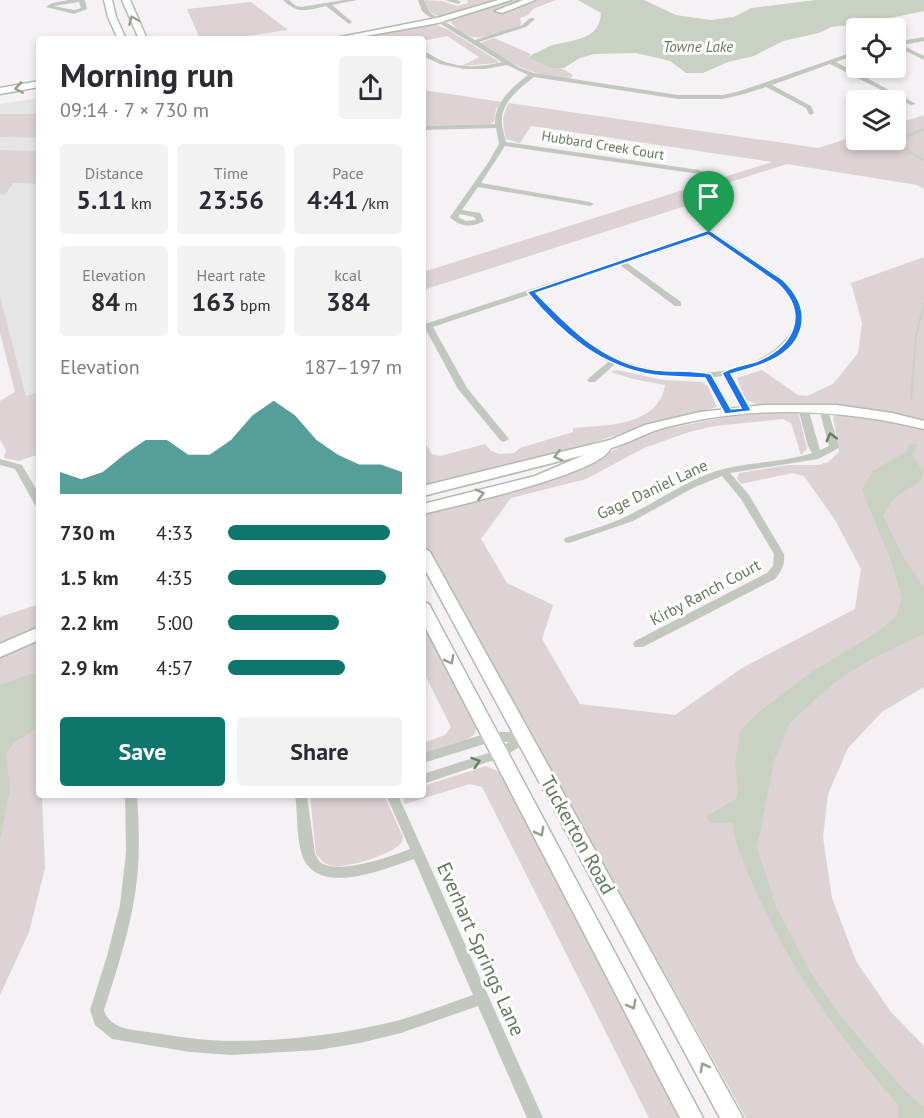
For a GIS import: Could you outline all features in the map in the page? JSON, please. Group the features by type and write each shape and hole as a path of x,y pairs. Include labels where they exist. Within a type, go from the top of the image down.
{"main road":[{"path":"108,0 112,17 121,36"},
{"path":"126,0 142,36"},
{"path":"351,36 438,20 507,0"},
{"path":"402,36 448,26 531,0"},
{"path":"0,91 36,85"},
{"path":"0,100 36,94"},
{"path":"426,490 615,443 651,428 728,412 824,409 892,417 924,425"},
{"path":"426,507 554,473 592,458 615,443"},
{"name":"Tuckerton Road","path":"426,557 732,1118"},
{"name":"Tuckerton Road","path":"426,614 692,1118"},
{"path":"0,651 36,634"}],"street":[{"path":"81,0 84,9 77,12 49,7 54,4 81,0"},
{"path":"286,0 294,7 310,9 354,0"},
{"path":"421,0 425,11 438,20 507,63 533,75 617,88 700,98 742,93 846,56"},
{"path":"448,0 458,2"},
{"path":"328,5 349,22"},
{"path":"474,42 524,26 532,19"},
{"path":"906,42 924,39"},
{"path":"906,49 924,58"},
{"path":"426,55 436,62 462,67 493,67 507,63"},
{"path":"830,62 913,104"},
{"path":"458,211 503,144 498,116 502,107 520,84 533,75"},
{"path":"617,88 626,77"},
{"path":"768,85 808,107 812,113"},
{"path":"426,128 499,126"},
{"name":"Hubbard Creek Court","path":"503,144 699,172"},
{"path":"477,185 590,204"},
{"path":"504,439 463,389 428,326 709,233 780,281 790,291 797,304 800,317 797,330 790,342 778,353 762,362 726,373 708,375 654,372 614,361 582,344 531,292"},
{"path":"621,262 678,304"},
{"path":"592,380 614,361"},
{"path":"726,373 747,410"},
{"path":"708,375 728,412"},
{"path":"803,408 818,456 834,447 824,409"},
{"name":"Gage Daniel Lane","path":"569,540 613,526 680,489 724,472 748,466 818,456"},
{"path":"0,462 19,467 36,492"},
{"name":"Kirby Ranch Court","path":"639,644 771,576 777,570 780,562 779,554 745,497 724,472"},
{"path":"426,757 491,737 525,738"},
{"path":"426,778 499,754 525,738"},
{"path":"130,798 134,843 125,921 97,1010 100,1020 117,1034 190,1045 232,1048 318,1043 401,1026 482,998"},
{"path":"301,798 309,857 319,869 341,873 417,852"},
{"name":"Everhart Springs Lane","path":"393,798 535,1118"}],"shaded area":[{"path":"425,0 442,1 457,6 468,3 467,0 502,0 442,17 429,11"},
{"path":"512,0 556,0 533,9 528,15 520,18 519,26 490,36 466,35 450,21"},
{"path":"251,2 288,30 247,36 199,36 187,9"},
{"path":"434,24 449,30 498,63 462,66 479,57 447,36 426,40 426,36 366,36"},
{"path":"494,38 531,54 529,58 558,67 573,75 569,80 522,68 480,43"},
{"path":"426,90 502,102 496,109 494,122 426,126"},
{"path":"36,98 36,393 26,396 0,296 0,104"},
{"path":"509,103 818,148 846,139 846,150 906,150 906,121 924,115 924,189 917,185 787,164 687,196 695,203 426,289 426,271 772,162 531,126 520,143 506,139 503,121"},
{"path":"0,114 36,114 36,138 0,137"},
{"path":"0,150 36,151 36,184 13,183 5,195 0,194"},
{"path":"924,257 924,420 846,407 759,405 746,400 737,378 762,370 798,395 807,396 833,384 858,353 862,323 851,283"},
{"path":"0,296 26,396 36,393 36,455 19,461 4,458 6,450 0,440 0,401 15,392 0,333"},
{"path":"617,370 663,380 702,382 708,386 717,407 649,424 580,447 426,485 426,445 432,454 440,456 485,444 491,451 499,454 514,453 520,448 573,432 573,428 629,421 652,409 660,399 665,385 611,372"},
{"path":"792,411 799,415 807,449 801,455 791,423 783,419 715,426 689,432 644,448 586,479 511,498 481,539 507,583 553,605 542,639 580,704 675,715 742,668 855,609 861,569 835,520 804,476 792,473 741,484 737,479 739,473 788,465 818,465 828,462 839,452 833,417 840,414 924,428 924,687 882,712 848,748 828,794 823,837 832,898 856,961 891,1012 924,1046 924,1118 746,1118 426,547 426,512 584,466 633,440 666,429 741,414"},
{"path":"36,605 36,628 0,646 0,617"},
{"path":"426,627 477,724 475,734 468,739 426,752 426,742 445,735 451,727 426,677"},
{"path":"36,641 36,798 42,798 45,868 29,932 0,995 0,658"},
{"path":"486,766 502,773 683,1118 649,1118 482,787 470,784 426,798 426,785"},
{"path":"310,798 385,798 403,837 397,847 369,860 338,866 329,865 316,854"},
{"path":"404,798 424,798 405,804"}],"water":[{"name":"Towne Lake","path":"578,0 644,0 676,15 710,20 734,17 751,8 815,0 924,0 924,11 891,18 846,18 846,26 831,27 819,33 783,41 754,56 728,62 703,73 686,73 670,61 636,53 594,54 580,58 564,68 552,68 529,58 532,54 550,46 577,40 591,34 596,29 601,13"},
{"path":"910,444 918,445 912,454 923,472 920,481 893,499 883,515 903,557 924,588 924,634 877,656 842,677 789,724 774,761 757,848 775,904 809,970 842,1018 902,1088 924,1108 924,1118 898,1118 898,1105 839,1032 789,957 747,872 732,823 710,823 707,816 736,799 738,788 735,764 740,731 759,712 810,673 879,631 896,617 902,598 891,561 862,490 873,471 906,452"},
{"path":"30,674 36,675 36,729 13,743 6,755 10,789 0,839 0,685"}],"waterway":[{"path":"924,129 903,138 900,142 903,147 924,161"},
{"path":"911,399 916,336 924,304"}],"route":[{"path":"709,233 780,281 790,291 797,304 800,317 797,330 790,342 778,353 762,362 726,373 747,410 728,412 708,375 675,375 633,368 598,354 582,344 531,292 621,262 709,233"}]}
